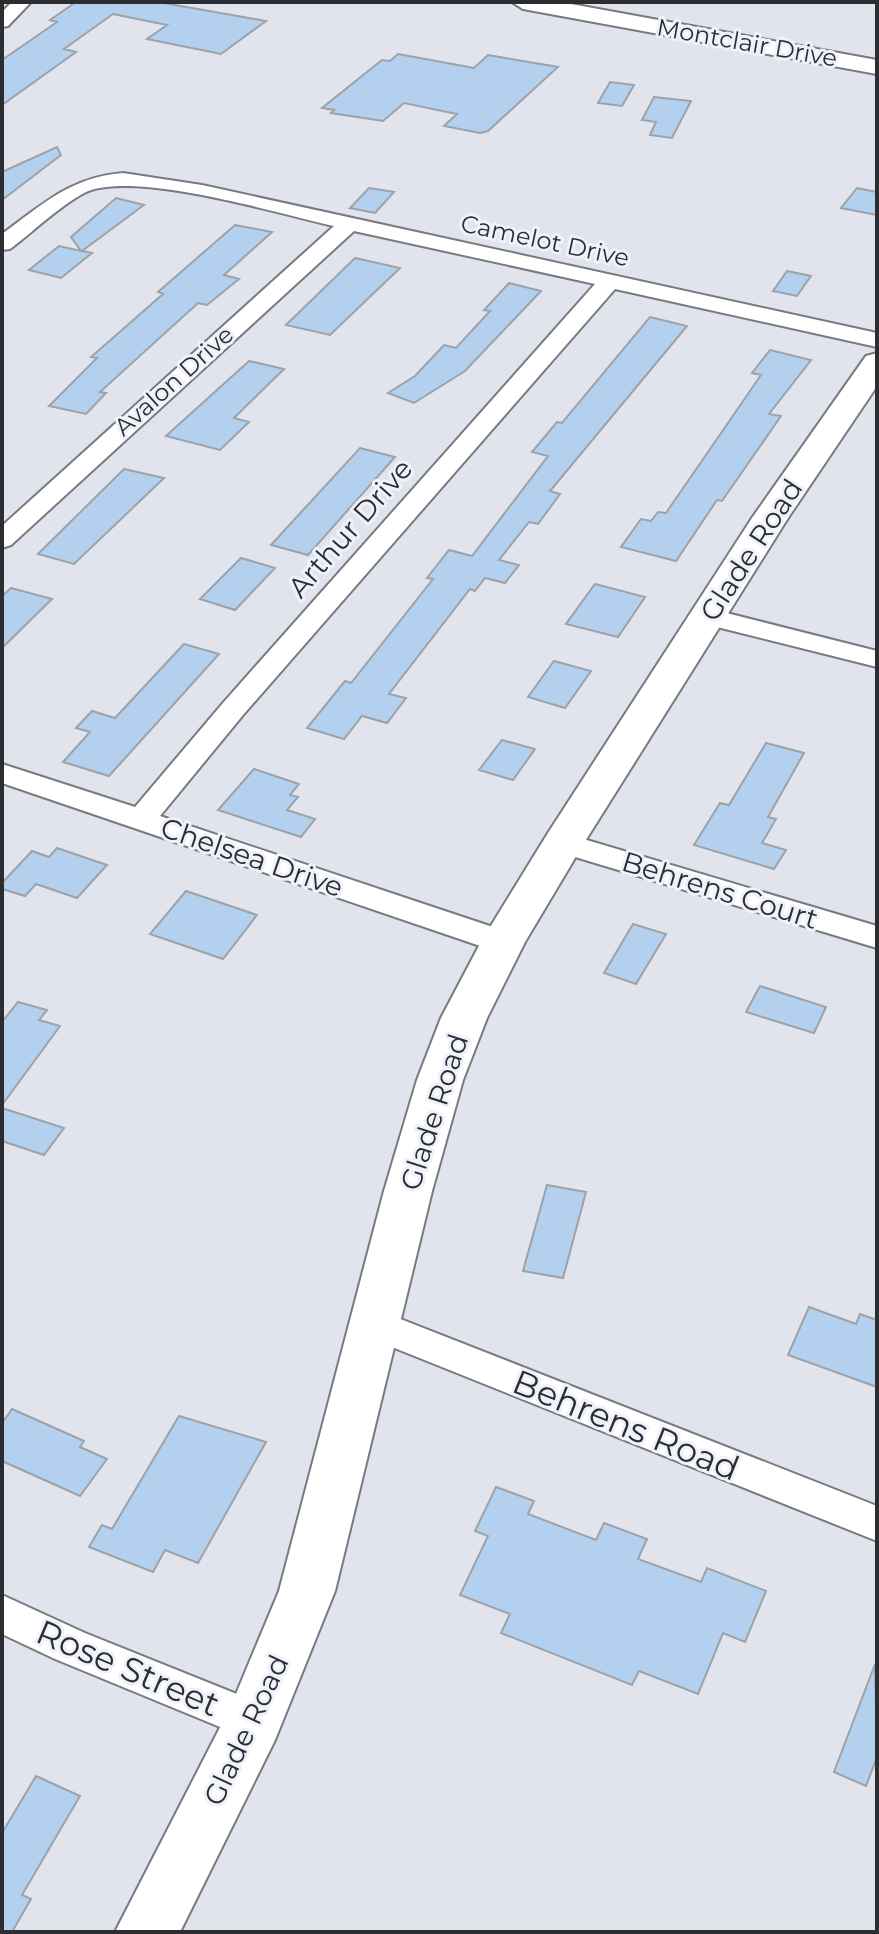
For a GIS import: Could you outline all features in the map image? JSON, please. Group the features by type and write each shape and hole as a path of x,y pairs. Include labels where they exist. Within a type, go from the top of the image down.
{"main road":[{"name":"Glade Road","path":"147,1932 254,1721 307,1591 440,1080 464,1018 503,942 563,843 707,616 877,363"}],"street":[{"path":"2,22 22,2"},
{"name":"Montclair Drive","path":"523,2 877,67"},
{"name":"Camelot Drive","path":"2,244 89,184 128,179 202,191 877,340"},
{"name":"Avalon Drive","path":"2,540 349,224"},
{"name":"Arthur Drive","path":"141,819 233,709 609,282"},
{"path":"707,616 877,659"},
{"name":"Chelsea Drive","path":"2,773 503,942"},
{"name":"Behrens Court","path":"563,843 877,937"},
{"name":"Behrens Road","path":"375,1324 877,1524"},
{"name":"Rose Street","path":"2,1614 70,1646 254,1721"}],"building":[{"path":"76,2 158,2 266,21 221,54 147,39 167,25 113,14 64,49 76,52 2,105 2,60 57,22 50,20"},
{"path":"398,54 474,68 488,55 558,67 488,131 480,133 444,126 457,114 404,103 383,121 331,113 334,110 322,108 382,60 390,61"},
{"path":"610,82 634,85 622,106 598,103"},
{"path":"654,97 691,101 672,138 650,135 656,122 642,120"},
{"path":"57,147 61,155 2,200 2,172"},
{"path":"369,188 394,192 375,213 350,208"},
{"path":"857,188 877,192 877,215 841,208"},
{"path":"116,198 144,205 82,251 92,253 61,278 29,270 59,246 81,251 71,237"},
{"path":"235,225 272,232 224,275 239,279 207,305 198,303 100,392 106,393 86,414 49,406 97,358 91,357 163,294 158,292"},
{"path":"355,258 400,268 330,335 286,325"},
{"path":"787,271 811,276 797,296 773,291"},
{"path":"509,283 541,291 465,371 414,403 388,393 415,376 444,345 456,348 490,311 484,310"},
{"path":"650,317 687,326 550,491 560,494 538,524 529,522 499,560 519,565 505,583 485,578 475,591 470,589 389,694 406,698 387,723 362,716 344,739 307,728 345,681 351,683 433,579 427,578 449,550 472,556 548,456 532,452 557,422 562,423"},
{"path":"770,350 811,360 769,414 781,416 722,501 717,500 676,561 621,547 641,519 651,521 658,512 666,513 761,375 752,373"},
{"path":"249,361 284,369 234,418 249,422 220,450 166,436"},
{"path":"360,448 395,457 308,555 271,545"},
{"path":"124,469 164,478 74,564 38,554"},
{"path":"241,558 275,568 235,610 200,599"},
{"path":"595,584 645,597 618,637 566,624"},
{"path":"11,588 52,599 2,648 2,596"},
{"path":"184,644 219,654 109,776 63,762 90,732 76,728 92,711 115,718"},
{"path":"554,661 591,671 565,708 528,697"},
{"path":"502,740 535,749 513,780 479,770"},
{"path":"766,743 804,753 768,817 776,819 762,843 786,850 774,869 694,845 720,803 729,805"},
{"path":"254,769 299,784 290,795 298,797 287,810 315,819 301,837 218,810"},
{"path":"57,848 107,865 77,898 36,884 25,896 2,889 2,883 32,851 49,857"},
{"path":"186,891 257,915 223,959 150,934"},
{"path":"633,924 666,934 636,984 604,973"},
{"path":"760,986 826,1007 814,1033 746,1012"},
{"path":"18,1002 47,1010 39,1020 60,1026 2,1105 2,1022"},
{"path":"2,1108 64,1128 44,1155 2,1141"},
{"path":"547,1185 586,1192 563,1278 523,1271"},
{"path":"809,1307 856,1324 860,1314 877,1320 877,1387 788,1355"},
{"path":"12,1409 84,1441 80,1447 107,1459 80,1496 2,1461 2,1423"},
{"path":"179,1416 266,1442 198,1563 165,1550 153,1572 89,1547 102,1525 112,1529"},
{"path":"496,1487 534,1501 528,1514 596,1540 604,1523 647,1539 638,1559 701,1582 707,1568 766,1591 745,1642 723,1633 698,1694 639,1671 632,1685 501,1633 510,1614 460,1595 488,1536 475,1531"},
{"path":"875,1664 877,1757 866,1786 834,1772"},
{"path":"36,1776 80,1796 22,1895 31,1899 12,1932 2,1932 2,1833"}]}
